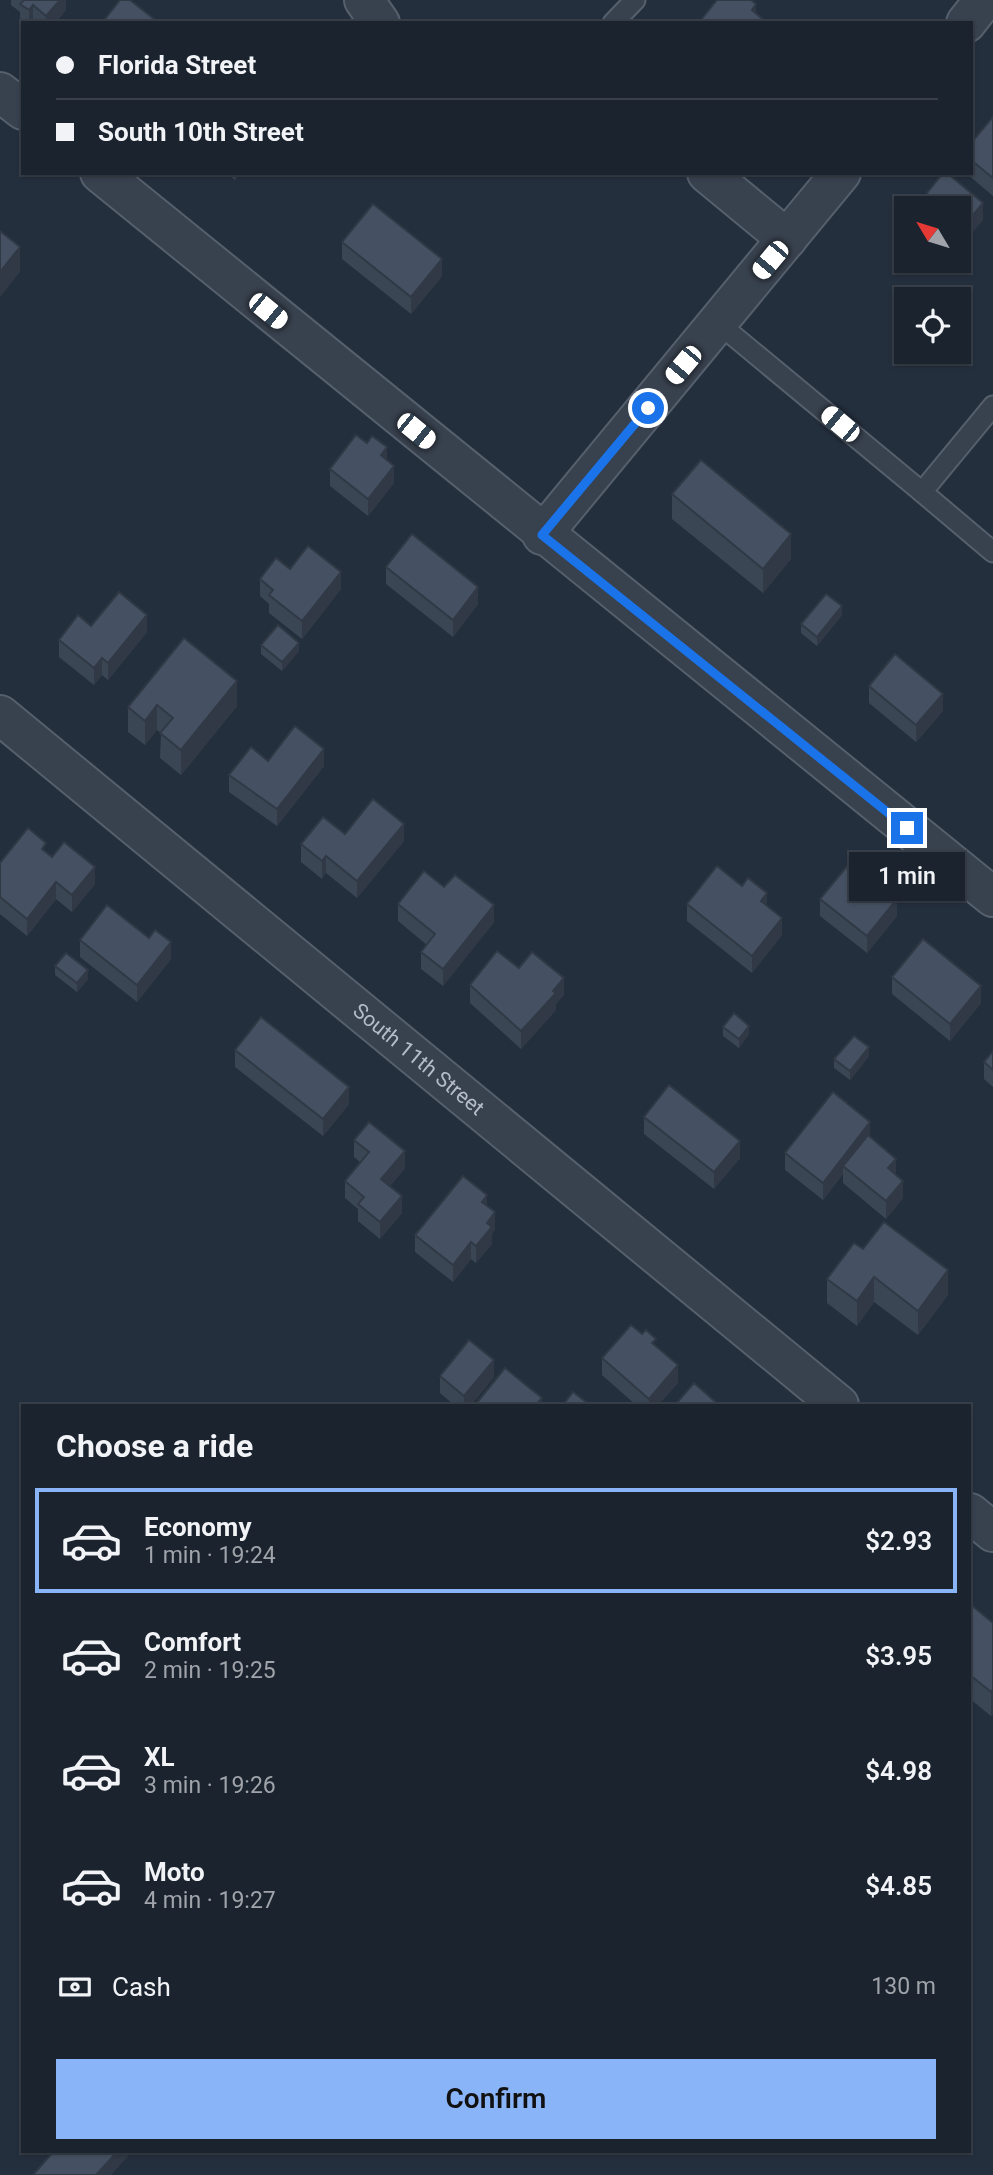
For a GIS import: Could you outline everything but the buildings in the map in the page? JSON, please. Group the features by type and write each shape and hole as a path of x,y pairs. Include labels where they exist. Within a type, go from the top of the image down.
{"street":[{"path":"364,0 379,21"},
{"path":"967,21 984,0"},
{"path":"0,92 21,108"},
{"path":"102,175 542,535 993,897"},
{"path":"709,175 787,239"},
{"path":"542,535 839,175"},
{"name":"South 11th Street","path":"0,715 838,1404"},
{"path":"971,1514 993,1532"}],"lane":[{"path":"615,21 635,0"},
{"path":"718,323 993,552"},
{"path":"922,492 993,406"}],"route":[{"path":"648,408 542,535 907,828"}]}
